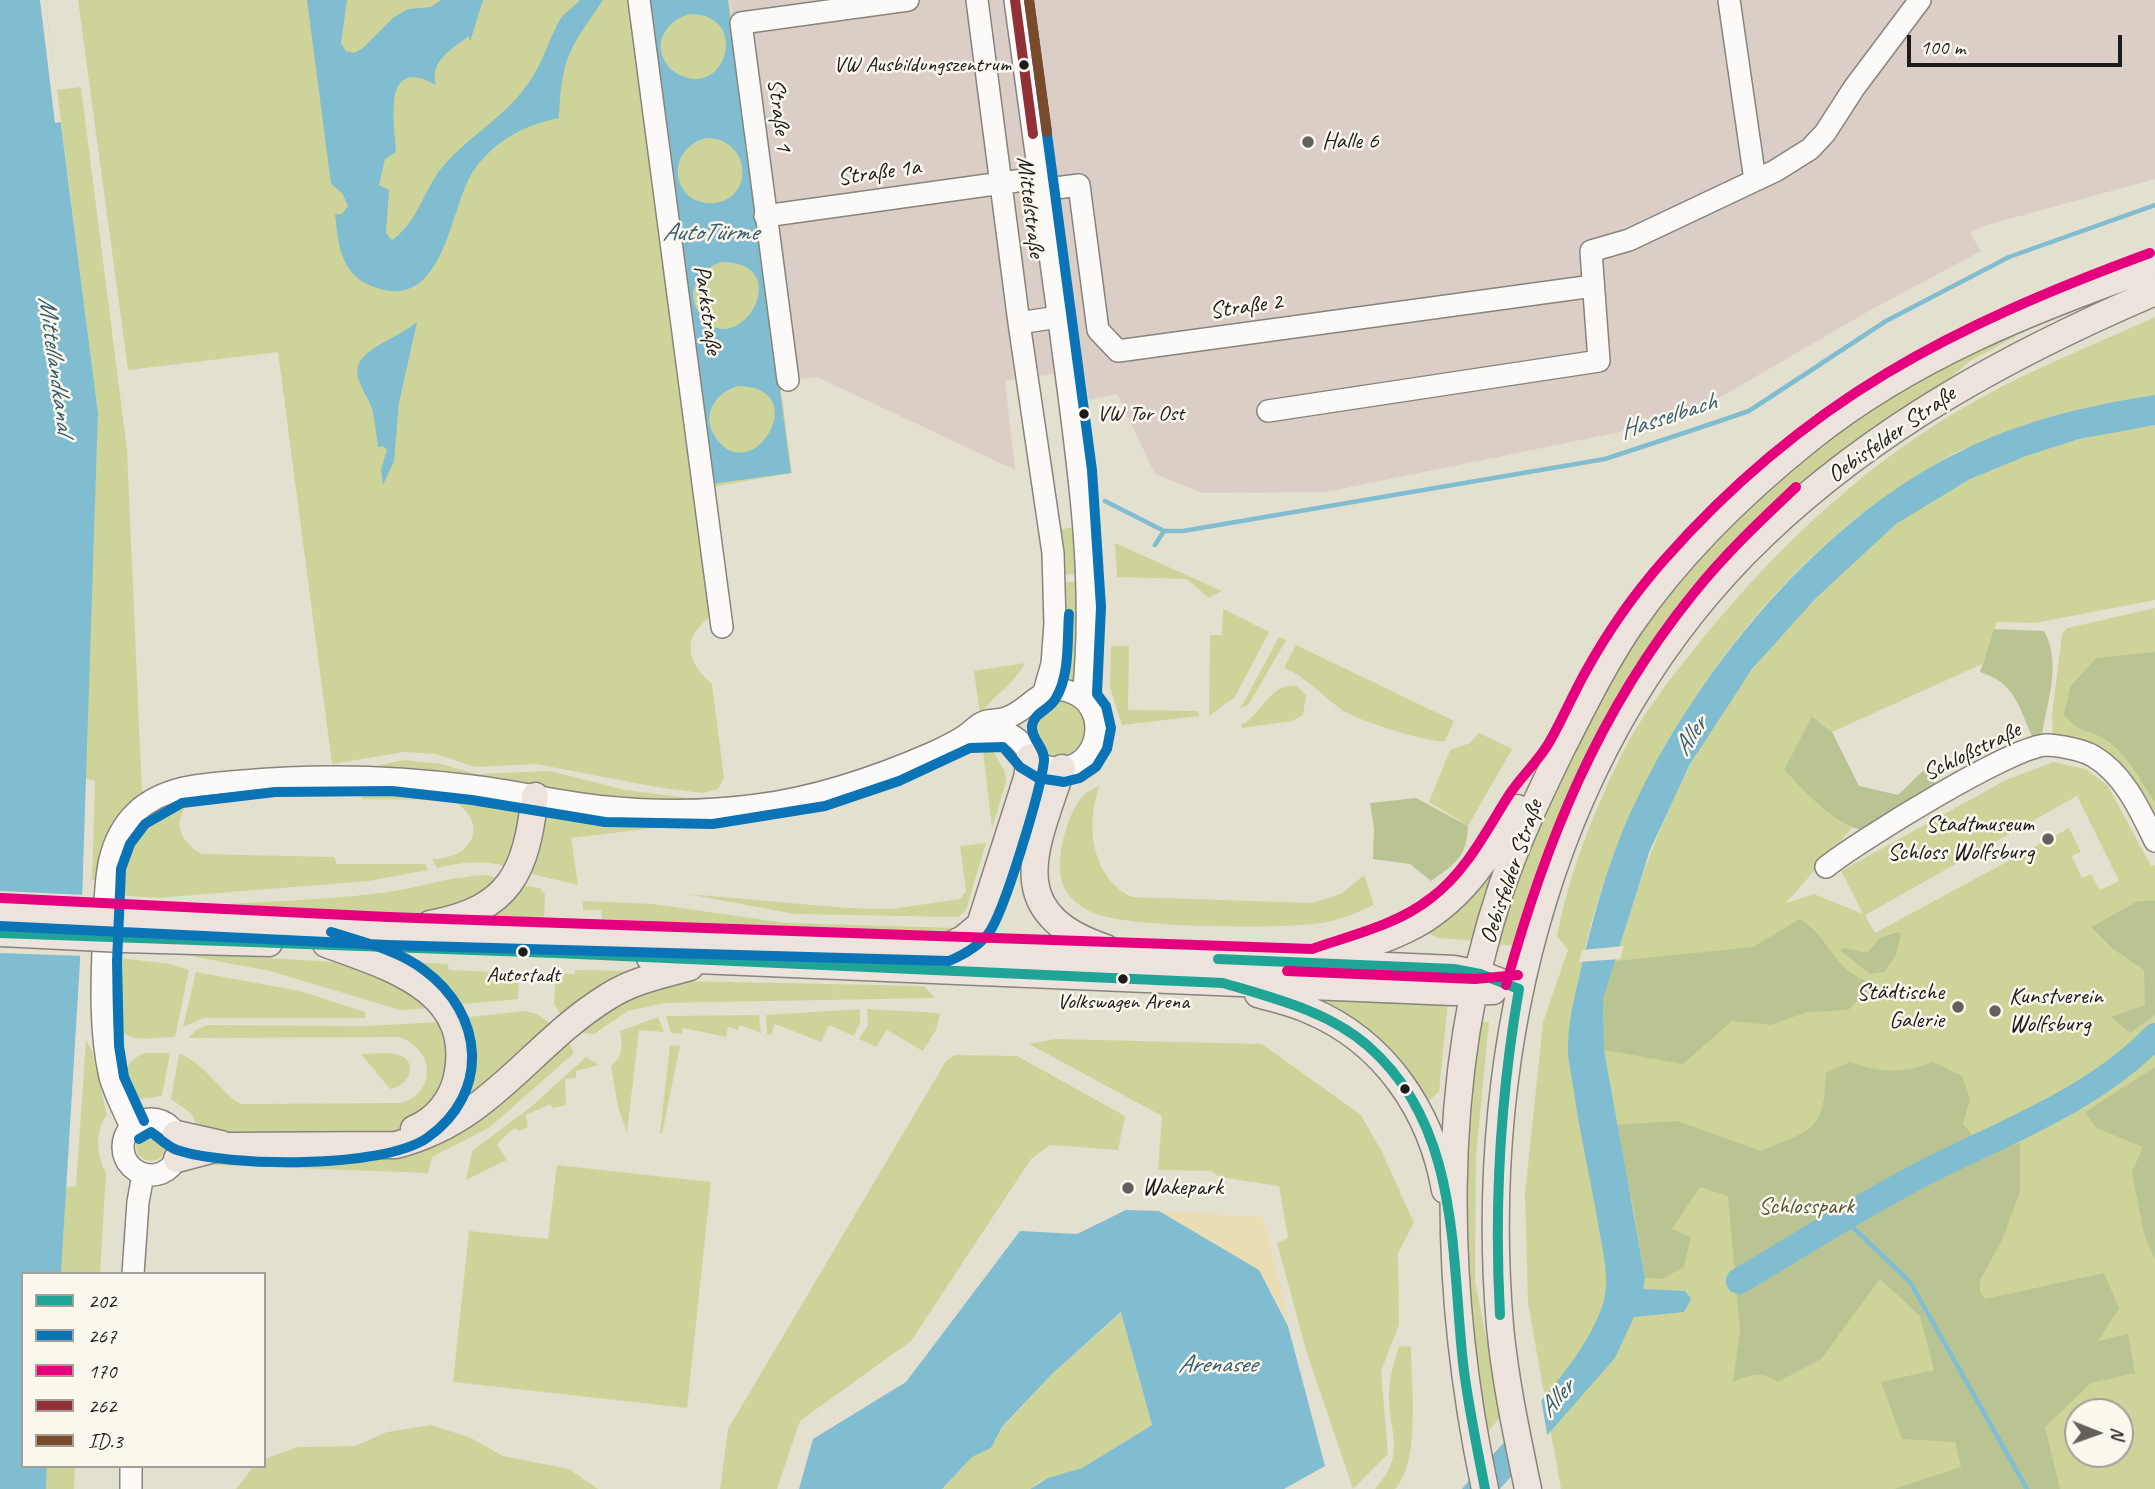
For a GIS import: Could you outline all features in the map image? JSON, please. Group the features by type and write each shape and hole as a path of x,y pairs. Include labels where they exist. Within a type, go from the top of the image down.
{"main road":[{"name":"Oebisfelder Straße","path":"1485,1489 1463,1365 1453,1234 1458,1118 1478,983 1500,891 1526,823 1591,691 1630,624 1705,534 1758,482 1811,437 1927,361 1996,327 2074,294 2155,266"},
{"name":"Oebisfelder Straße","path":"1527,1488 1501,1331 1496,1211 1502,1095 1519,989 1548,884 1571,821 1608,744 1642,685 1713,590 1761,536 1856,456 1979,375 2085,321 2155,292"},
{"path":"945,948 963,939 980,925 1027,778 1025,749"},
{"path":"1314,963 1409,929 1461,890 1496,846 1524,796 1561,751"},
{"path":"1062,768 1035,852 1033,872 1037,894 1051,919 1064,930 1083,941 1128,955"},
{"path":"387,931 471,913 503,890 523,861 535,796"},
{"path":"0,912 123,928 326,944 1223,983 1478,983 1519,989"},
{"path":"0,933 123,928 387,931 945,948 1454,970 1478,983"},
{"path":"326,944 416,980 447,1013 458,1046 459,1066 449,1099 434,1117 395,1138 355,1146"},
{"path":"176,1146 396,1145 458,1120 504,1086 565,1029 609,996 635,982 716,961"},
{"path":"1223,983 1308,1009 1371,1047 1404,1086 1421,1113 1442,1173 1453,1234"}],"street":[{"name":"Parkstraße","path":"639,0 722,627"},
{"name":"Straße 1","path":"788,380 741,23 908,0"},
{"name":"Mittelstraße","path":"977,0 1055,588 1052,664 1044,692"},
{"name":"Mittelstraße","path":"1015,0 1066,372 1089,567 1089,637 1083,698"},
{"path":"1729,0 1755,180"},
{"path":"1268,411 1599,361 1591,251 1629,240 1755,180 1810,149 1825,133 1854,88 1920,0"},
{"name":"Straße 1a","path":"765,216 1001,182 1039,184"},
{"name":"Straße 2","path":"1039,184 1079,185 1098,330 1118,351 1593,286"},
{"path":"1018,323 1058,317"},
{"path":"1033,420 1071,414"},
{"path":"131,1127 111,1081 105,1046 103,962 107,866 118,837 136,813 155,799 190,786 274,778 393,777 607,808 687,811 758,805 822,792 868,778 936,751 967,734 981,722 1007,718 1044,692 1057,689 1083,698 1095,719 1094,744 1085,758 1062,768 1044,766 1007,733 967,734"},
{"path":"1024,708 1018,724 1025,749"},
{"name":"Schloßstraße","path":"1826,867 1951,788 2004,761 2046,745 2092,755 2119,777 2155,841"},
{"path":"144,1119 156,1119 169,1125 176,1146 164,1172 143,1175 131,1167 124,1156 123,1140 131,1127 144,1119"},
{"path":"133,1272 138,1202 143,1175"},
{"path":"131,1468 131,1489"}],"shaded area":[{"path":"730,0 2155,0 2155,179 1983,226 1970,233 1981,251 1867,312 1683,419 1326,492 1202,493 1155,474 1117,394 1089,400 1084,370 1005,381 1015,470 817,377 781,381"}],"green space":[{"path":"78,0 729,0 792,473 712,487 712,616 695,632 691,649 697,667 712,684 724,778 718,789 702,793 656,787 536,764 475,767 436,754 404,752 332,764 278,352 128,370"},
{"path":"81,87 127,450 142,793 122,810 108,831 100,854 96,880 92,880 95,781 85,778 98,413 57,90"},
{"name":"Schlosspark","path":"2155,317 2155,395 1981,443 1949,456 1857,517 1802,566 1752,621 1706,681 1666,745 1632,812 1605,880 1585,948 1620,945 1659,832 1678,788 1708,734 1729,701 1780,636 1866,550 1921,506 2018,458 2088,437 2155,425 2155,600 2035,623 1997,622 1982,664 1832,732 1813,716 1784,770 1830,814 1852,828 1786,903 1814,894 1863,914 1841,871 2006,780 2053,762 2086,769 2108,786 2151,866 2155,865 2155,1489 1561,1489 1528,1303 1525,1194 1543,1022 1568,950 1557,936 1568,890 1601,799 1637,726 1657,698 1699,643 1792,540 1862,478 1937,423 2043,367","holes":["2077,796 2119,881 2100,890 2091,874 2082,878 2072,856 2081,852 2069,828 1875,933 1865,915"]},
{"path":"2015,330 2015,337 1970,361 1704,585 1518,946 1496,944 1530,842 1574,744 1635,637 1689,568 1775,482 1838,432 1906,386"},
{"path":"1077,527 1082,574 1060,575 1055,530"},
{"path":"1115,543 1222,591 1209,598 1187,579 1117,577"},
{"path":"1061,582 1083,582 1076,683 1056,680"},
{"path":"2155,608 2155,831 2138,798 2053,741 2052,715 2062,634 2067,628"},
{"path":"1223,609 1269,632 1235,697 1209,716 1210,635 1222,635"},
{"path":"1994,629 2044,631 2053,669 2042,735 2032,736 2019,705 2008,689 2001,682 1980,672"},
{"path":"1279,637 1286,640 1249,704 1240,709"},
{"path":"1296,645 1454,721 1445,741 1392,730 1342,710 1307,682 1284,668"},
{"path":"1111,646 1129,646 1128,710 1198,711 1199,716 1122,725 1110,688"},
{"path":"2155,652 2155,803 2134,769 2114,746 2100,736 2075,726 2064,715 2070,687 2096,658"},
{"path":"1025,663 1015,678 980,715 974,671"},
{"path":"1287,686 1297,686 1306,695 1303,715 1292,721 1242,728 1241,725 1274,693"},
{"path":"1058,702 1077,710 1085,729 1077,748 1058,756 1039,748 1031,729 1039,710"},
{"path":"1812,716 1832,732 1859,786 1898,795 1928,766 1937,789 1872,829 1861,830 1836,819 1784,770"},
{"path":"1479,733 1512,749 1468,826 1429,802 1450,750 1470,743"},
{"path":"987,740 1005,772 1006,782 992,829 982,742"},
{"path":"404,760 441,764 476,774 550,771 625,790 681,797 697,802 649,803 362,769"},
{"path":"1037,773 1050,778 1002,917 989,916"},
{"path":"297,785 306,797 203,796 185,808 181,816 181,832 192,848 202,854 334,857 337,864 425,864 428,870 368,881 157,898 116,895 121,858 134,832 153,813 176,801 203,793"},
{"path":"363,785 509,800 523,816 510,867 474,863 437,868 432,859 459,853 472,837 471,818 463,809 451,800 362,799"},
{"path":"1100,785 1093,816 1095,848 1108,877 1132,897 1311,903 1341,894 1364,875 1374,905 1329,921 1293,926 1165,924 1108,917 1091,912 1068,894 1061,879 1060,861 1074,808 1084,795"},
{"path":"1416,798 1468,826 1465,845 1458,859 1431,881 1410,864 1373,859 1374,829 1370,803"},
{"path":"550,809 606,818 723,820 571,838 578,885 528,873 544,813"},
{"path":"986,843 966,910 958,917 795,914 687,894 847,908 891,909 960,899 966,891 960,846"},
{"path":"1495,869 1478,941 1438,938 1419,929 1486,870"},
{"path":"485,875 503,879 488,892 438,914 179,909 188,906 356,896"},
{"path":"521,885 540,888 545,895 544,918 526,918 526,922 481,921"},
{"path":"583,901 653,904 786,923 958,928 946,933 654,927 651,921 602,919 601,910 583,910"},
{"path":"2138,901 2155,901 2155,1015 2130,1033 2111,1017 2145,1005 2144,970 2113,949 2091,927"},
{"path":"1800,919 1819,935 1848,971 1874,984 1848,1010 1807,1012 1771,1025 1732,1021 1683,1064 1604,1050 1603,999 1615,961 1753,947"},
{"path":"1898,932 1901,934 1896,955 1884,972 1870,974 1840,950 1844,948 1867,953 1880,938"},
{"path":"170,952 351,963 380,971 432,1008 400,1010 270,971"},
{"path":"112,957 170,964 189,970 175,1037 135,1038 117,1025 111,1004"},
{"path":"406,962 448,964 449,970 519,973 518,999 454,1005"},
{"path":"575,970 633,971 563,1018 554,1004 556,973 575,974"},
{"path":"196,972 300,991 365,1012 365,1018 204,1018 183,1027"},
{"path":"685,981 924,986 935,998 664,1003 628,1011 594,1034 576,1032 621,996"},
{"path":"1310,995 1448,1001 1439,1092 1427,1102"},
{"path":"860,1009 860,1023 854,1036 829,1025 821,1042 775,1024 771,1035 767,1034 766,1015"},
{"path":"867,1009 940,1013 936,1030 923,1051 887,1030 876,1047 859,1039 868,1025"},
{"path":"523,1011 537,1014 554,1026 463,1109 460,1018"},
{"path":"759,1015 761,1033 740,1025 738,1030 728,1027 726,1037 683,1028 682,1034 671,1033 666,1016"},
{"path":"658,1017 664,1032 639,1030 627,1132 618,1108 611,1066 620,1054 620,1031"},
{"path":"440,1022 451,1057 440,1095 411,1126 391,1133 201,1134 191,1113 171,1099 179,1054 204,1069 225,1092 241,1104 400,1103 413,1098 421,1090 427,1070 419,1050 398,1037 188,1038 207,1025 365,1026"},
{"path":"1479,1022 1489,1022 1476,1155 1475,1282 1502,1415 1484,1436 1463,1247 1467,1118"},
{"path":"1056,1039 1262,1044 1361,1115 1382,1152 1414,1223 1398,1253 1399,1325 1381,1371 1388,1454 1353,1489 1306,1350 1277,1243 1288,1238 1279,1186 1219,1177 1211,1171 1158,1170 1162,1116 1029,1044"},
{"path":"86,1040 92,1051 107,1115 100,1129 98,1144 106,1173 100,1272 61,1272 66,1187 76,1186"},
{"path":"568,1040 574,1053 490,1127 432,1157 428,1173 215,1165 215,1156 397,1153"},
{"path":"670,1045 680,1046 662,1134 660,1133"},
{"path":"145,1053 170,1053 162,1096 131,1100 121,1084 131,1061"},
{"path":"387,1053 403,1056 410,1066 408,1077 398,1087 390,1089 361,1054"},
{"path":"955,1055 1017,1056 1125,1116 1118,1150 1050,1145 1031,1159 911,1341 800,1421 777,1489 720,1489 728,1429 946,1061"},
{"path":"586,1057 599,1065 576,1071 576,1078 565,1079 566,1105 553,1108 550,1104 526,1115 528,1127 519,1131 514,1128 497,1144 507,1160 466,1180 472,1151 532,1106"},
{"path":"1850,1062 1892,1071 1911,1069 1933,1062 1962,1076 1970,1099 1963,1124 1987,1153 2020,1143 2020,1192 2002,1240 1980,1280 1980,1292 1985,1299 2104,1273 2119,1308 2098,1341 2128,1334 2135,1373 2091,1383 2075,1398 2064,1398 2064,1409 2045,1427 2060,1489 1894,1489 1961,1467 1955,1442 1902,1439 1881,1382 1934,1370 1920,1316 1880,1279 1821,1359 1778,1382 1756,1375 1733,1382 1740,1332 1728,1196 1700,1187 1672,1229 1691,1237 1684,1267 1662,1279 1645,1278 1615,1125 1677,1121 1761,1151 1812,1126 1822,1107 1826,1073"},
{"path":"2155,1067 2155,1260 2144,1234 2132,1172 2143,1147 2096,1128 2085,1112"},
{"path":"151,1131 162,1135 166,1146 162,1157 151,1161 140,1157 136,1146 140,1135"},
{"path":"557,1165 711,1182 687,1408 453,1382 469,1231 548,1239"},
{"path":"1122,1312 1152,1425 1082,1468 1039,1482 1030,1489 942,1489 972,1457 991,1448 1002,1428 1052,1374"},
{"path":"1399,1346 1411,1347 1413,1422 1408,1461 1403,1477 1395,1489 1375,1489 1391,1465 1393,1454 1389,1389"},
{"path":"431,1425 471,1438 503,1456 569,1469 598,1489 236,1489 252,1468 266,1468 266,1458 298,1447 355,1446 387,1432"},
{"path":"47,1468 75,1468 74,1489 46,1489"}],"sand":[{"path":"1159,1211 1263,1217 1290,1325 1259,1270"}],"water":[{"name":"Mittellandkanal","path":"0,0 45,0 98,413 80,961 61,1272 21,1272 21,1468 47,1468 46,1489 0,1489"},
{"path":"307,0 347,0 341,43 346,51 354,53 363,48 393,18 408,9 431,7 441,0 483,0 470,42 469,36 439,62 436,85 418,78 406,78 399,85 394,109 396,152 385,159 379,185 389,190 386,233 392,240 408,225 440,170 512,103 528,84 562,17 580,0 603,0 569,55 562,80 559,118 512,135 482,159 465,187 441,254 430,272 415,286 396,291 371,286 353,273 342,256 335,214 342,214 348,206 342,193 331,184"},
{"name":"AutoTürme","path":"647,0 728,0 791,473 711,484","holes":["690,14 708,17 720,26 726,39 720,65 711,74 698,79 673,71 662,55 664,32","706,138 721,141 732,147 739,157 742,180 737,191 728,199 715,203 701,202 689,196 682,187 678,176 679,165 683,154 692,144","722,262 745,267 757,278 759,293 753,309 742,322 728,329 713,326 694,303 697,280 714,265","738,386 761,391 773,402 775,417 769,433 758,446 744,452 729,450 710,427 713,404 730,389"]},
{"path":"417,322 399,403 394,461 383,485 381,469 387,450 383,446 378,447 373,413 359,379 358,365 370,351"},
{"path":"2155,395 2155,425 2079,439 2026,456 1970,479 1896,524 1816,598 1752,669 1690,764 1650,850 1603,999 1604,1050 1645,1278 1643,1289 1685,1291 1691,1299 1684,1312 1634,1317 1615,1358 1500,1489 1462,1489 1563,1374 1595,1324 1604,1300 1604,1259 1569,1059 1570,1023 1590,933 1613,855 1645,783 1677,726 1715,669 1757,616 1804,565 1854,520 1906,482 1961,451 2007,431 2080,409"},
{"name":"Arenasee","path":"1126,1210 1159,1211 1259,1270 1288,1326 1325,1466 1284,1489 1030,1489 1048,1478 1082,1468 1152,1425 1121,1312 1052,1374 1002,1427 991,1448 972,1457 942,1489 799,1489 813,1439 906,1382 1020,1231 1077,1234"}],"pier":[{"path":"40,0 45,0 61,122 55,123"},
{"path":"0,891 86,895 84,956 0,953"},
{"path":"1624,946 1620,959 1579,962 1582,950"},
{"path":"1540,1393 1548,1439 1515,1477 1506,1433"}],"waterway":[{"name":"Hasselbach","path":"1155,545 1164,531 1183,531 1605,459 1749,411 1886,321 2009,257 2155,205"},
{"path":"1105,501 1164,531"},
{"name":"Aller","path":"1739,1281 1909,1181 2069,1101 2100,1082 2155,1036"},
{"path":"1844,1219 1910,1282 2027,1489"}],"transit line":[{"name":"262","path":"1015,0 1033,134"},
{"name":"267","path":"144,1121 124,1077 119,1046 117,962 121,869 130,844 145,824 182,803 275,792 392,791 472,800 605,822 713,824 825,806 899,781 970,748 1003,747 1020,767 1038,778 1064,782 1080,778 1096,767 1107,749 1111,728 1106,706 1097,694 1101,607 1092,470 1029,0"},
{"name":"ID.3","path":"1029,0 1047,132"},
{"name":"170","path":"1,898 388,917 1312,949 1404,915 1431,898 1455,876 1514,788 1546,748 1594,656 1632,600 1664,560 1718,504 1772,454 1828,411 1947,340 2010,309 2150,253"},
{"name":"170","path":"1506,985 1538,880 1558,829 1603,731 1630,684 1693,594 1743,539 1796,487"},
{"name":"267","path":"0,926 387,945 949,961 970,950 988,934 1012,878 1044,761 1032,731 1033,721 1053,702 1064,679 1069,614"},
{"name":"267","path":"139,1139 151,1132 177,1150 231,1160 342,1160 405,1148 427,1138 448,1120 462,1099 470,1077 472,1054 468,1031 459,1008 444,988 414,963 379,947 331,932"},
{"name":"202","path":"0,933 556,953 1223,983 1299,1007 1336,1024 1368,1046 1398,1078 1420,1114 1435,1152 1446,1193 1465,1379 1485,1489"},
{"name":"202","path":"1218,959 1454,969 1480,974 1519,989"},
{"name":"170","path":"1287,971 1475,979 1518,975"},
{"name":"202","path":"1500,1315 1500,1152 1507,1070 1519,989"}],"place":[{"name":"VW Ausbildungszentrum","path":"1024,65"},
{"name":"Halle 6","path":"1308,142"},
{"name":"VW Tor Ost","path":"1084,414"},
{"name":"Stadtmuseum Schloss Wolfsburg","path":"2048,839"},
{"name":"Autostadt","path":"523,952"},
{"name":"Volkswagen Arena","path":"1123,979"},
{"name":"Städtische Galerie","path":"1958,1007"},
{"name":"Kunstverein Wolfsburg","path":"1995,1011"},
{"name":"Wakepark","path":"1128,1188"}]}
